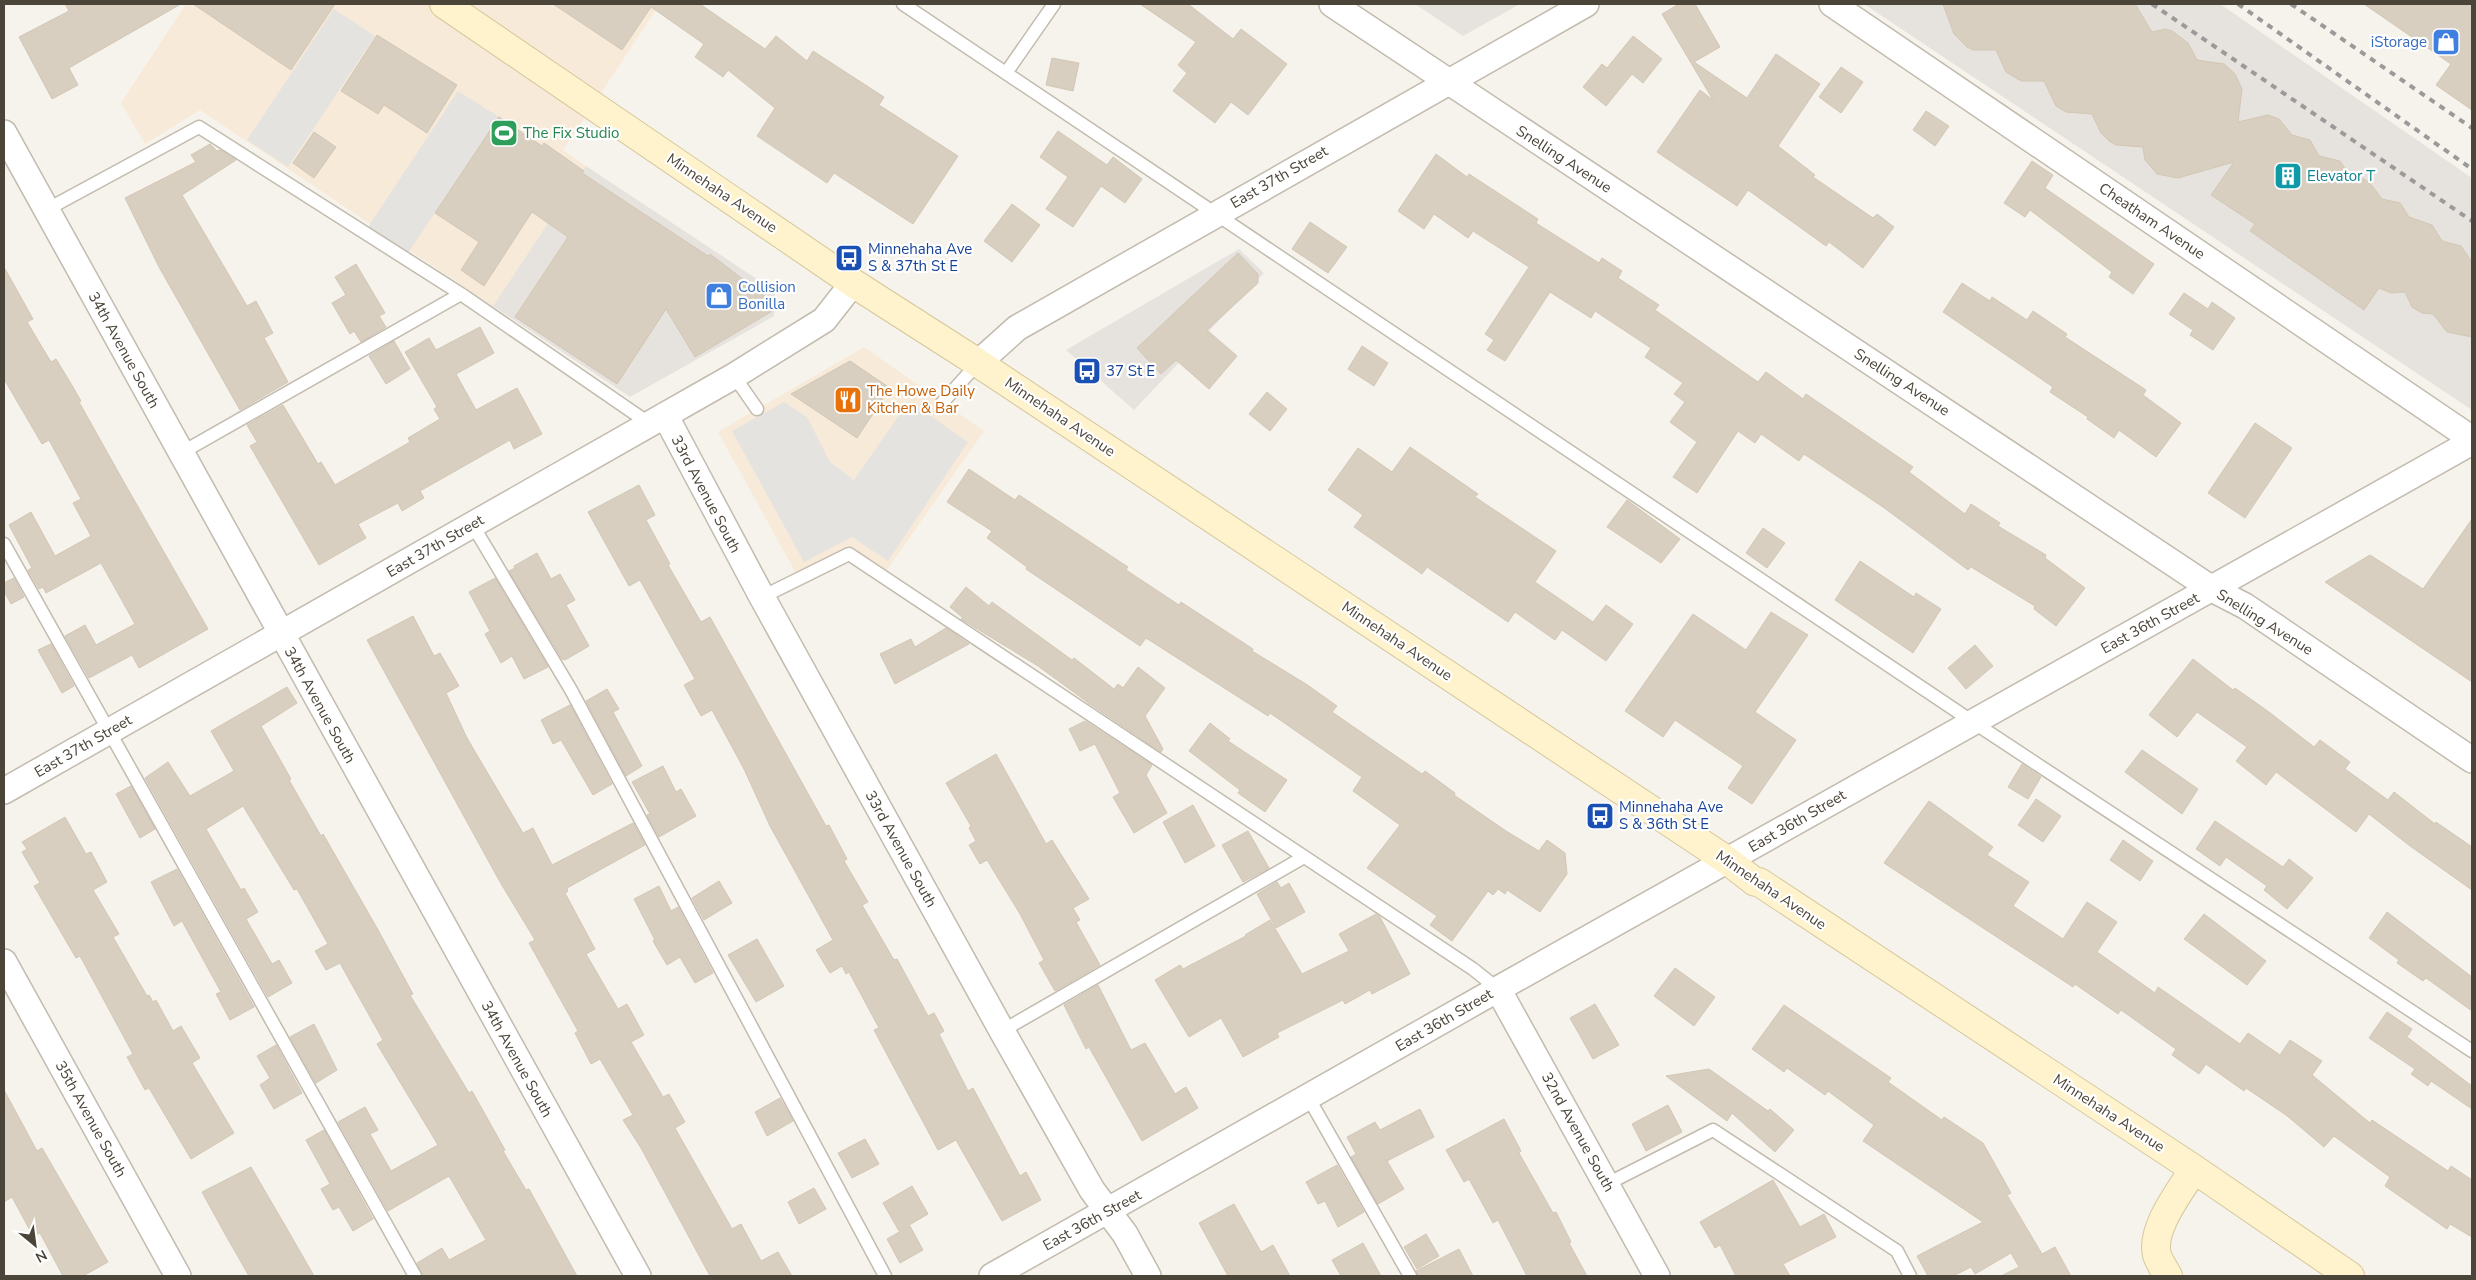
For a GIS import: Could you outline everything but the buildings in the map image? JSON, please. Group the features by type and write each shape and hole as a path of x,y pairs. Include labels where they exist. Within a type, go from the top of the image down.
{"main road":[{"name":"Minnehaha Avenue","path":"444,4 853,283 978,363 1728,860 1755,882 1759,882 2194,1169 2350,1276"},
{"path":"2168,1276 2157,1254 2157,1240 2163,1220 2194,1169"}],"street":[{"name":"Snelling Avenue","path":"1332,4 2212,589 2245,606 2472,760"},
{"name":"East 37th Street","path":"978,363 1017,328 1586,4"},
{"name":"Cheatham Avenue","path":"1832,4 2472,440"},
{"name":"34th Avenue South","path":"4,133 638,1276"},
{"name":"East 37th Street","path":"4,792 734,376 824,320 853,283"},
{"name":"33rd Avenue South","path":"657,420 762,597 1092,1190 1125,1234 1148,1276"},
{"name":"East 36th Street","path":"992,1276 1972,722 2212,589 2472,440"},
{"name":"35th Avenue South","path":"4,962 178,1276"},
{"name":"32nd Avenue South","path":"1498,989 1657,1276"}],"lane":[{"path":"904,4 1972,722 2472,1051"},
{"path":"1006,73 1054,4"},
{"path":"46,210 199,127 657,420"},
{"path":"181,453 461,294"},
{"path":"942,403 978,363"},
{"path":"734,376 757,409"},
{"path":"472,524 571,690 885,1276"},
{"path":"4,544 415,1276"},
{"path":"762,597 849,554 1473,969 1498,989"},
{"path":"1002,1031 1304,857"},
{"path":"1308,1097 1410,1276"},
{"path":"1607,1184 1713,1130 1897,1251 1910,1276"}],"shaded area":[{"path":"186,4 660,4 563,150 586,166 493,306 200,110 145,144 121,103"},
{"path":"1415,4 1520,4 1463,36"},
{"path":"1864,4 2220,4 2472,178 2472,410"},
{"path":"334,9 375,36 288,167 247,140"},
{"path":"458,91 499,117 408,253 368,227"},
{"path":"586,166 775,291 774,316 630,397 493,306"},
{"path":"1239,249 1264,273 1134,410 1066,350"},
{"path":"864,347 984,431 887,570 850,548 797,575 718,432"},
{"path":"909,401 968,442 888,561 852,537 804,562 732,431 784,402 807,417 830,462 854,480"}],"railway":[{"path":"2152,4 2472,221"},
{"path":"2238,4 2472,169"},
{"path":"2291,4 2472,128"}],"place":[{"name":"iStorage","path":"2446,42"},
{"name":"The Fix Studio","path":"504,133"},
{"name":"Elevator T","path":"2288,176"},
{"name":"Minnehaha Ave S & 37th St E","path":"849,258"},
{"name":"Collision Bonilla","path":"719,296"},
{"name":"37 St E","path":"1087,371"},
{"name":"The Howe Daily Kitchen & Bar","path":"848,400"},
{"name":"Minnehaha Ave S & 36th St E","path":"1600,816"}]}
